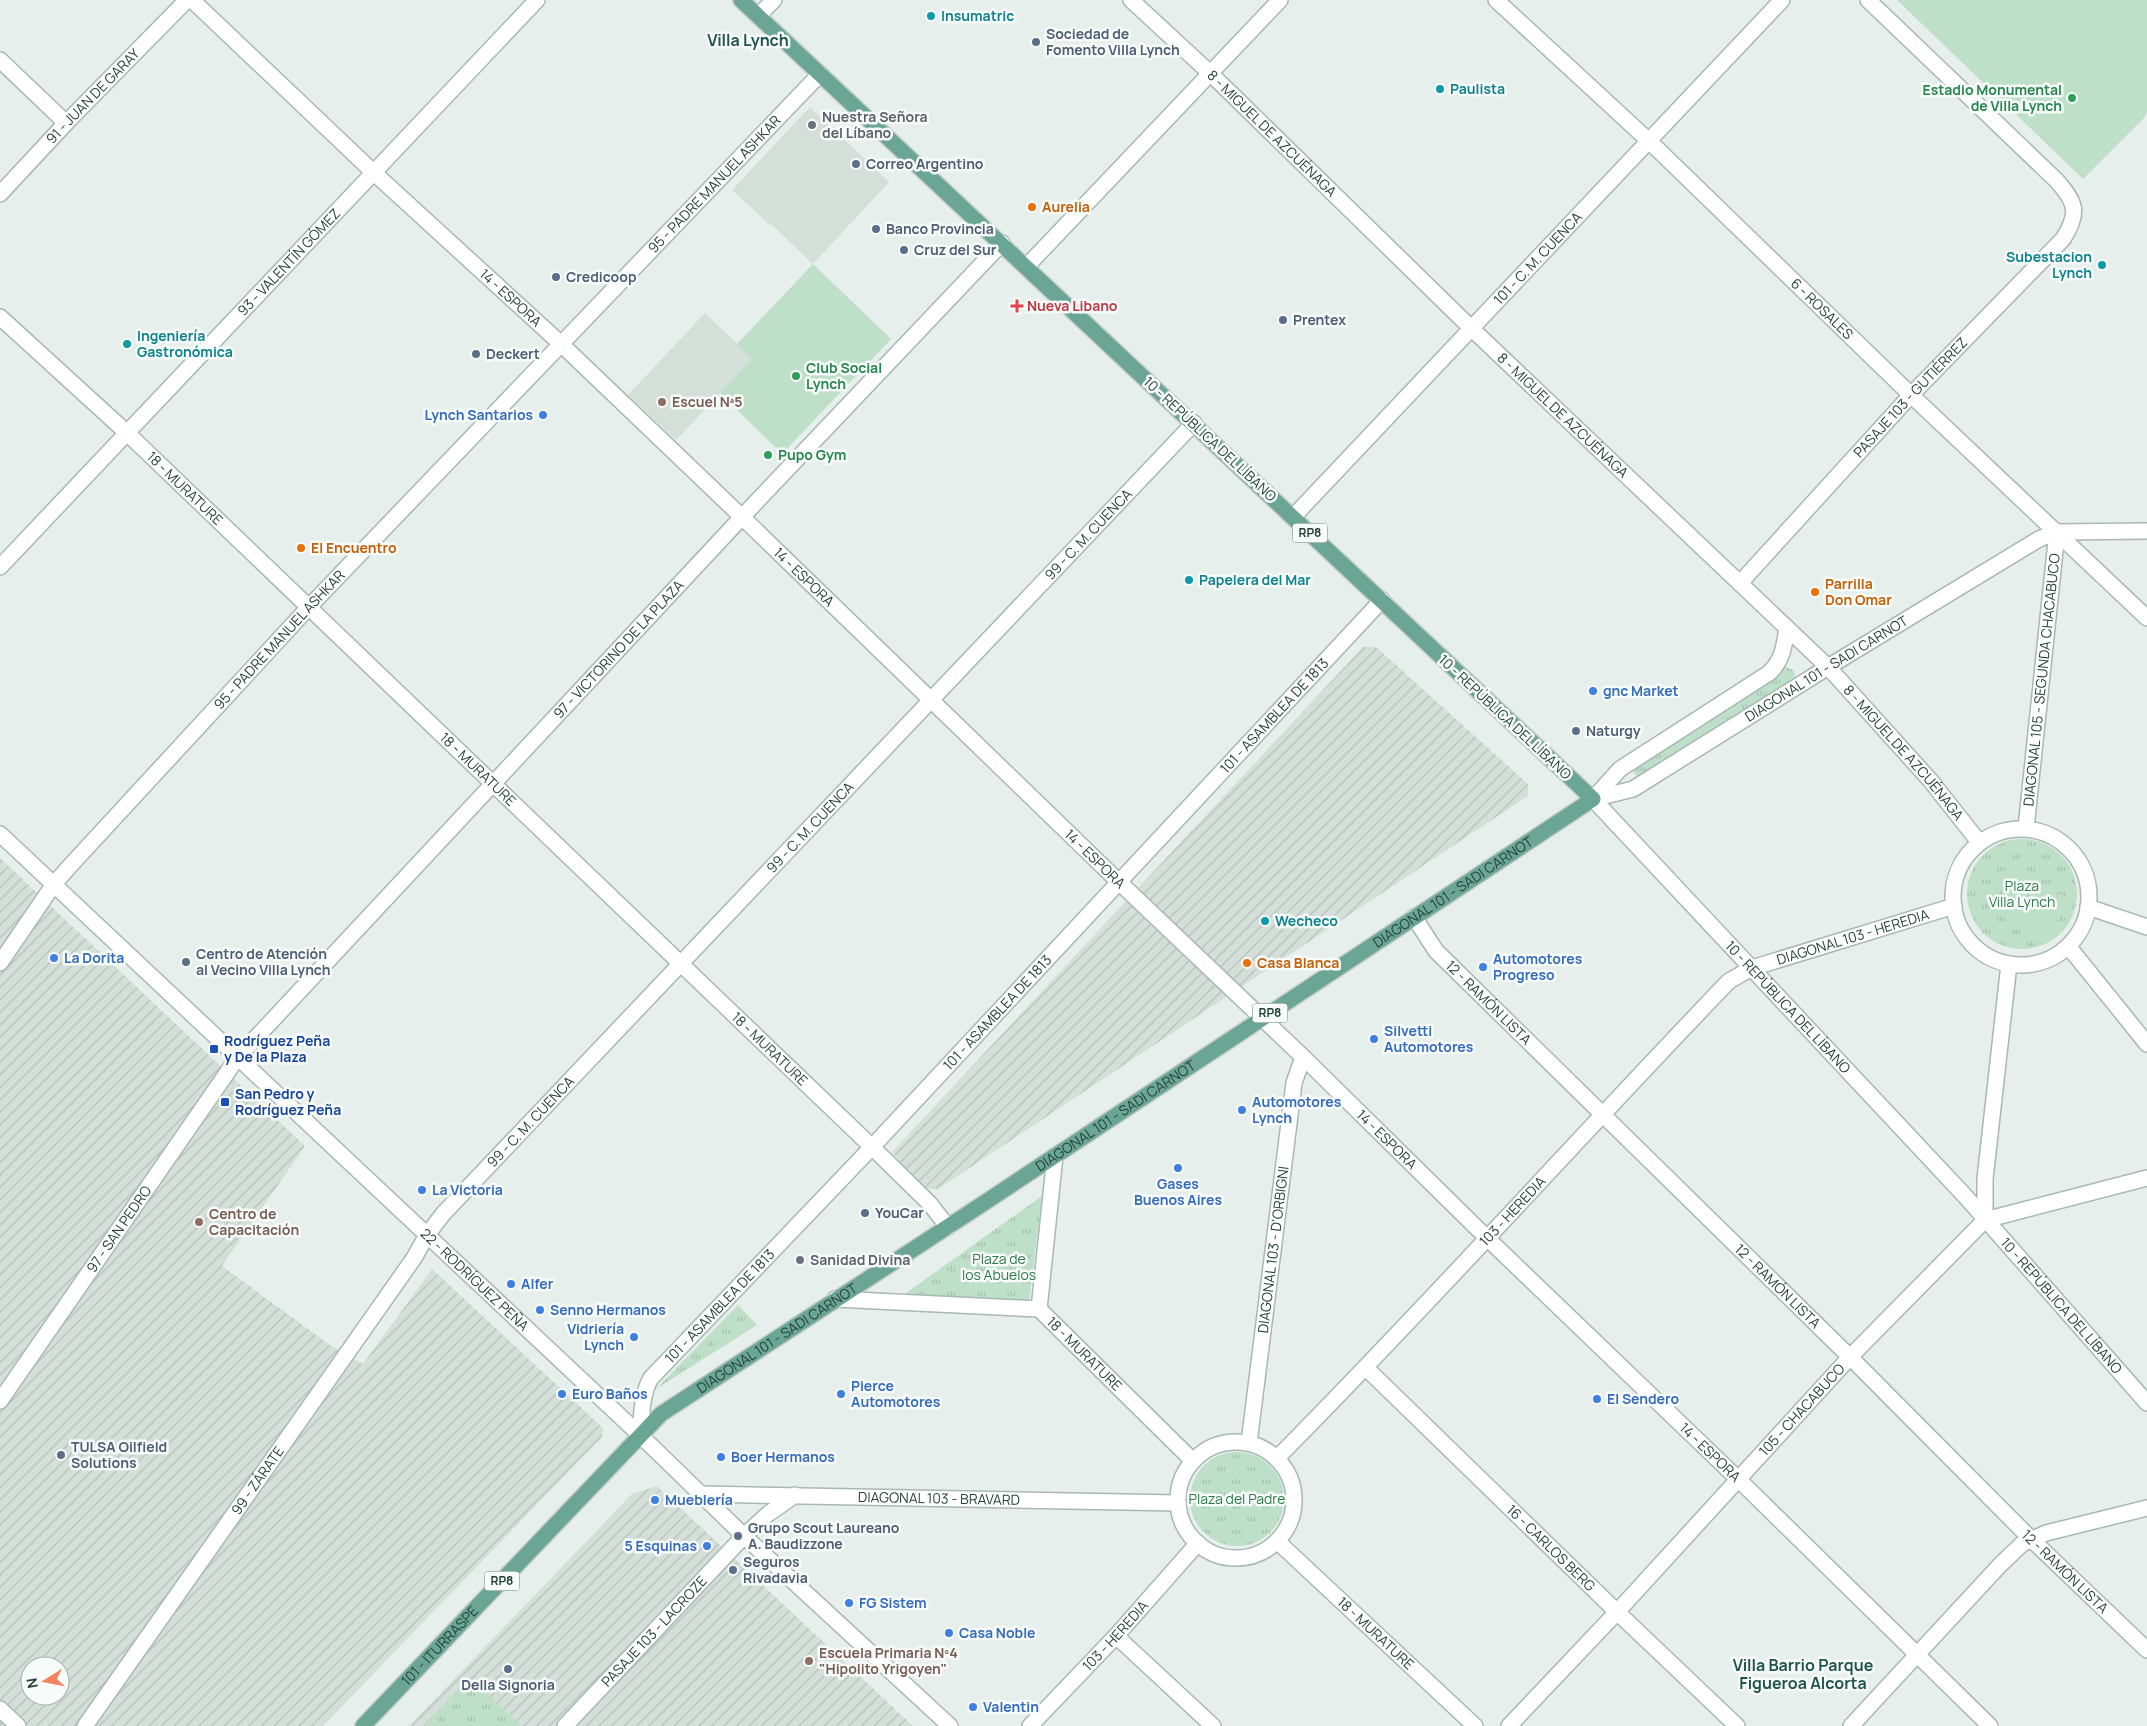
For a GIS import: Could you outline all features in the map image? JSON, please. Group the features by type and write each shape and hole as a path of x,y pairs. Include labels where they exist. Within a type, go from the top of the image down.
{"main road":[{"name":"RP8","path":"741,0 820,74"},
{"name":"10 - REPÚBLICA DEL LÍBANO","path":"820,74 1027,266 1593,799"},
{"name":"DIAGONAL 101 - SADI CARNOT","path":"640,1435 661,1414 676,1403 948,1227 1593,799"},
{"name":"101 - ITURRASPE","path":"363,1726 640,1435"}],"street":[{"name":"91 - JUAN DE GARAY","path":"0,194 66,123 187,0"},
{"name":"14 - ESPORA","path":"192,0 372,172 560,343 742,517 1119,882 1303,1057 1990,1726"},
{"name":"93 - VALENTÍN GÓMEZ","path":"0,567 372,172 537,0"},
{"path":"758,16 774,0"},
{"name":"8 - MIGUEL DE AZCUÉNAGA","path":"1131,0 1211,74 1472,329 1828,667 1930,780 1980,842"},
{"path":"1027,266 1280,0"},
{"name":"6 - ROSALES","path":"1496,0 1649,141 1910,395 2147,618"},
{"name":"101 - C. M. CUENCA","path":"1293,517 1782,0"},
{"name":"PASAJE 103 - GUTIÉRREZ","path":"1740,583 1910,395 2063,239 2072,225 2075,210 2069,194 1868,0"},
{"path":"0,60 66,123"},
{"name":"95 - PADRE MANUEL ASHKAR","path":"0,962 54,884 308,606 820,74"},
{"name":"97 - VICTORINO DE LA PLAZA","path":"238,1057 742,517 1002,243"},
{"name":"18 - MURATURE","path":"0,317 126,432 492,785 872,1147 930,1204 948,1227"},
{"name":"99 - C. M. CUENCA","path":"427,1234 443,1214 1194,423"},
{"path":"2057,532 2147,531"},
{"name":"DIAGONAL 101 - SADI CARNOT","path":"1593,799 1633,789 1828,667 2039,539 2057,532"},
{"name":"DIAGONAL 105 - SEGUNDA CHACABUCO","path":"2026,828 2057,532"},
{"name":"101 - ASAMBLEA DE 1813","path":"640,1435 643,1404 651,1378 872,1147 1382,600"},
{"name":"DIAGONAL 101 - SADI CARNOT","path":"1593,799 1620,769 1769,673 1782,656 1787,628"},
{"name":"10 - REPÚBLICA DEL LÍBANO","path":"1593,799 1985,1220 2147,1403"},
{"path":"2026,828 2051,835 2064,843 2075,854 2083,868 2088,883 2087,915 2078,935 2068,946 2049,959 2033,964 2009,964 1994,960 1977,949 1964,933 1955,915 1953,894 1956,874 1965,857 1980,842 1994,834 2009,829 2026,828"},
{"name":"22 - RODRÍGUEZ PEÑA","path":"0,834 427,1234 744,1536 950,1726"},
{"name":"DIAGONAL 103 - HEREDIA","path":"1752,968 1954,906"},
{"path":"2088,907 2147,927"},
{"name":"12 - RAMÓN LISTA","path":"1414,917 1436,951 1850,1357 2030,1539 2147,1650"},
{"path":"2068,946 2147,1044"},
{"path":"2009,964 1985,1179 1985,1220 2147,1178"},
{"name":"103 - HEREDIA","path":"1277,1458 1366,1368 1601,1114 1729,981 1752,968"},
{"name":"97 - SAN PEDRO","path":"0,1401 238,1057"},
{"name":"DIAGONAL 103 - D'ORBIGNI","path":"1249,1443 1294,1083 1303,1057"},
{"name":"18 - MURATURE","path":"1039,1309 1055,1156"},
{"name":"105 - CHACABUCO","path":"1509,1726 1617,1612 1850,1357 1985,1220"},
{"name":"99 - ZÁRATE","path":"85,1726 409,1266 427,1234"},
{"name":"18 - MURATURE","path":"835,1299 1039,1309 1193,1461"},
{"name":"16 - CARLOS BERG","path":"1366,1368 1737,1726"},
{"path":"1234,1442 1259,1446 1277,1458 1288,1473 1293,1490 1294,1509 1288,1526 1277,1541 1263,1551 1247,1557 1229,1558 1213,1553 1198,1543 1184,1525 1178,1503 1182,1481 1193,1461 1204,1451 1218,1444 1234,1442"},
{"name":"DIAGONAL 103 - BRAVARD","path":"700,1494 1178,1503"},
{"name":"PASAJE 103 - LACROZE","path":"564,1726 744,1536 768,1514 795,1495"},
{"path":"1851,1726 2010,1554 2030,1539 2046,1532 2147,1508"},
{"name":"18 - MURATURE","path":"1277,1541 1475,1726"},
{"name":"103 - HEREDIA","path":"1030,1726 1116,1636 1198,1543"},
{"path":"1116,1636 1213,1726"},
{"path":"0,1709 18,1726"}],"shaded area":[{"path":"810,107 889,182 813,264 732,190"},
{"path":"705,313 753,359 676,440 628,395"},
{"path":"1363,647 1376,647 1528,784 1528,796 938,1189 923,1189 892,1152"},
{"path":"0,858 305,1146 222,1266 330,1345 363,1364 432,1269 603,1428 602,1437 323,1726 0,1726"},
{"path":"657,1486 913,1726 409,1726 632,1494"}],"green space":[{"name":"Estadio Monumental de Villa Lynch","path":"1897,0 2147,0 2147,112 2144,118 2083,179"},
{"name":"Club Social Lynch","path":"813,264 891,339 782,454 720,393 752,359 737,344"},
{"path":"1786,667 1793,670 1795,674 1792,683 1644,777 1637,776 1633,771 1635,765"},
{"name":"Plaza Villa Lynch","path":"2022,839 2043,843 2061,855 2073,873 2077,894 2073,915 2061,933 2043,945 2022,949 2001,945 1983,933 1971,915 1967,894 1971,873 1983,855 2001,843"},
{"path":"2031,890 2062,895 2062,911 2055,926 2048,934 2024,931"},
{"name":"Plaza de los Abuelos","path":"1042,1196 1029,1302 899,1298"},
{"path":"738,1305 757,1325 656,1389"},
{"name":"Plaza del Padre","path":"1237,1452 1255,1455 1270,1466 1281,1481 1284,1499 1281,1517 1270,1532 1255,1543 1237,1546 1219,1543 1204,1532 1193,1517 1190,1499 1193,1481 1204,1466 1219,1455"},
{"path":"469,1677 521,1726 424,1726"}],"place":[{"name":"Insumatric","path":"931,16"},
{"name":"Sociedad de Fomento Villa Lynch","path":"1036,42"},
{"name":"Paulista","path":"1440,89"},
{"name":"Estadio Monumental de Villa Lynch","path":"2072,98"},
{"name":"Nuestra Señora del Líbano","path":"812,125"},
{"name":"Correo Argentino","path":"856,164"},
{"name":"Aurelia","path":"1032,207"},
{"name":"Banco Provincia","path":"876,229"},
{"name":"Cruz del Sur","path":"904,250"},
{"name":"Subestacion Lynch","path":"2102,265"},
{"name":"Credicoop","path":"556,277"},
{"name":"Nueva Libano","path":"1017,306"},
{"name":"Prentex","path":"1283,320"},
{"name":"Ingeniería Gastronómica","path":"127,344"},
{"name":"Deckert","path":"476,354"},
{"name":"Club Social Lynch","path":"796,376"},
{"name":"Escuel Nª5","path":"662,402"},
{"name":"Lynch Santarios","path":"543,415"},
{"name":"Pupo Gym","path":"768,455"},
{"name":"El Encuentro","path":"301,548"},
{"name":"Papelera del Mar","path":"1189,580"},
{"name":"Parrilla Don Omar","path":"1815,592"},
{"name":"gnc Market","path":"1593,691"},
{"name":"Naturgy","path":"1576,731"},
{"name":"Wecheco","path":"1265,921"},
{"name":"La Dorita","path":"54,958"},
{"name":"Centro de Atención al Vecino Villa Lynch","path":"186,962"},
{"name":"Casa Blanca","path":"1247,963"},
{"name":"Automotores Progreso","path":"1483,967"},
{"name":"Silvetti Automotores","path":"1374,1039"},
{"name":"Rodríguez Peña y De la Plaza","path":"214,1049"},
{"name":"San Pedro y Rodríguez Peña","path":"225,1102"},
{"name":"Automotores Lynch","path":"1242,1110"},
{"name":"Gases Buenos Aires","path":"1178,1168"},
{"name":"La Victoria","path":"422,1190"},
{"name":"YouCar","path":"865,1213"},
{"name":"Centro de Capacitación","path":"199,1222"},
{"name":"Sanidad Divina","path":"800,1260"},
{"name":"Alfer","path":"511,1284"},
{"name":"Senno Hermanos","path":"540,1310"},
{"name":"Vidriería Lynch","path":"634,1337"},
{"name":"Euro Baños","path":"562,1394"},
{"name":"Pierce Automotores","path":"841,1394"},
{"name":"El Sendero","path":"1597,1399"},
{"name":"TULSA Oilfield Solutions","path":"61,1455"},
{"name":"Boer Hermanos","path":"721,1457"},
{"name":"Mueblería","path":"655,1500"},
{"name":"Grupo Scout Laureano A. Baudizzone","path":"738,1536"},
{"name":"5 Esquinas","path":"707,1546"},
{"name":"Seguros Rivadavia","path":"733,1570"},
{"name":"FG Sistem","path":"849,1603"},
{"name":"Casa Noble","path":"949,1633"},
{"name":"Escuela Primaria Nº4 \"Hipolito Yrigoyen\"","path":"809,1661"},
{"name":"Della Signoria","path":"508,1669"},
{"name":"Valentin","path":"973,1707"}],"district":[{"name":"Villa Lynch","path":"748,40"},
{"name":"Villa Barrio Parque Figueroa Alcorta","path":"1803,1674"}]}
